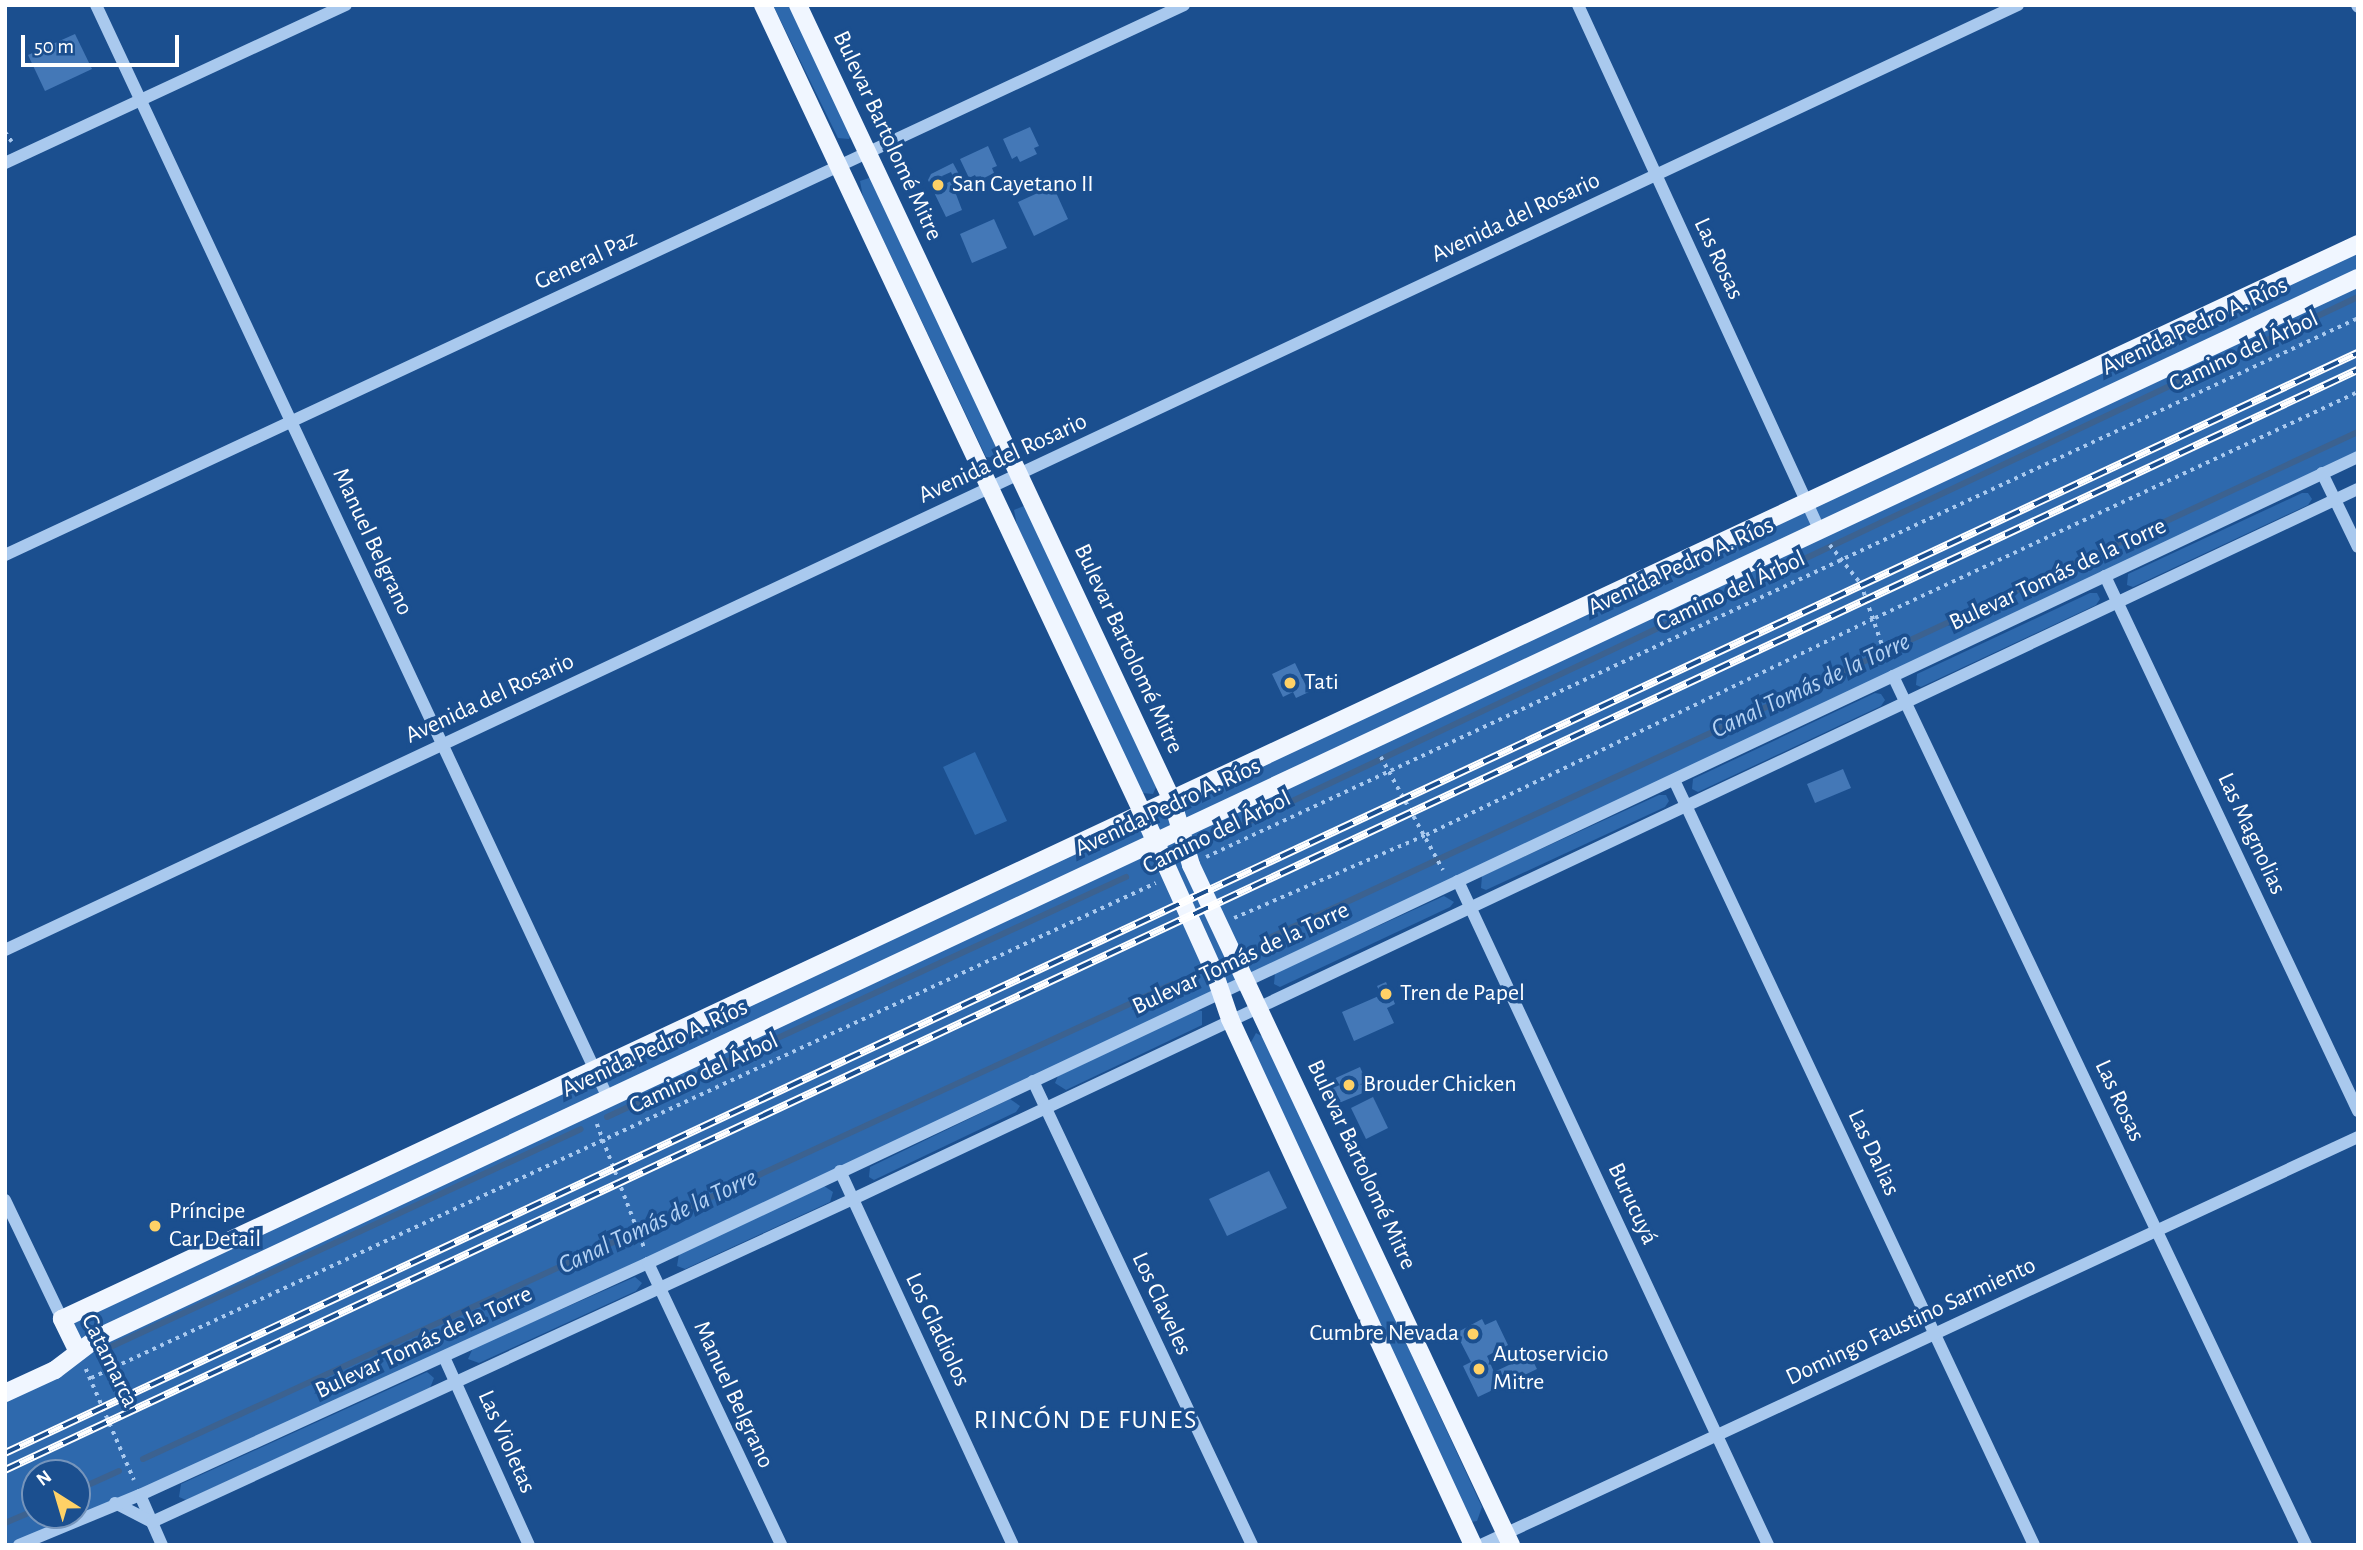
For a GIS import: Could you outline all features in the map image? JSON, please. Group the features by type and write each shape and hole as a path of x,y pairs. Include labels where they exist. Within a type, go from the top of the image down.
{"main road":[{"path":"763,5 1143,814 1221,992 1230,1019 1474,1545"},
{"name":"Bulevar Bartolomé Mitre","path":"798,5 1172,800 1191,865 1508,1539"},
{"name":"Avenida Pedro A. Ríos","path":"62,1319 2358,244"},
{"name":"Avenida Pedro A. Ríos","path":"5,1393 55,1370 97,1338 2358,278"},
{"name":"Catamarca","path":"62,1319 78,1352"}],"street":[{"name":"Manuel Belgrano","path":"96,5 608,1098"},
{"path":"5,163 346,5"},
{"name":"General Paz","path":"5,555 1184,5"},
{"name":"Las Rosas","path":"1578,5 1819,529"},
{"name":"Avenida del Rosario","path":"5,950 2018,5"},
{"name":"Bulevar Tomás de la Torre","path":"19,1545 114,1503 140,1495 648,1263 2358,457"},
{"path":"2322,473 2358,547"},
{"name":"Bulevar Tomás de la Torre","path":"152,1522 853,1199 1259,1005 2358,489"},
{"name":"Las Magnolias","path":"2105,576 2358,1111"},
{"name":"Las Rosas","path":"1893,676 2306,1545"},
{"name":"Las Dalias","path":"1674,779 2034,1545"},
{"name":"Burucuyá","path":"1458,881 1768,1545"},
{"name":"Los Claveles","path":"1033,1081 1252,1545"},
{"name":"Domingo Faustino Sarmiento","path":"1481,1545 1508,1539 1717,1435 2358,1138"},
{"name":"Los Gladiolos","path":"840,1171 1013,1545"},
{"name":"Catamarca","path":"5,1200 62,1319"},
{"name":"Manuel Belgrano","path":"648,1263 781,1545"},
{"name":"Las Violetas","path":"444,1357 529,1545"},
{"path":"140,1495 162,1545"},
{"path":"114,1503 152,1522"}],"path":[{"name":"Camino del Árbol","path":"1191,865 2358,318"},
{"path":"1219,924 1426,835 1875,618 2358,392"},
{"path":"1834,550 1843,559 1875,618 1879,641 1887,659"},
{"path":"1383,761 1442,867"},
{"name":"Camino del Árbol","path":"91,1378 1170,876"},
{"path":"590,1107 642,1237"},
{"name":"Catamarca","path":"78,1352 140,1495"}],"shaded area":[{"path":"773,5 793,5 852,132 849,139 838,138"},
{"path":"872,177 1000,451 997,458 986,457 863,197 860,181"},
{"path":"2358,244 2358,457 1033,1081 91,1512 91,1459 21,1459 21,1529 54,1529 19,1545 5,1545 5,1393 78,1352 62,1319"},
{"path":"2302,493 2308,493 2312,499 2308,505 2133,587 2127,585 2128,574"},
{"path":"1026,505 1156,787 1153,794 1142,793 1017,525 1014,510"},
{"path":"2090,593 2097,593 2100,599 2096,605 1921,687 1916,685 1917,674"},
{"path":"1875,693 1881,694 1885,700 1881,706 1698,792 1692,789 1693,779"},
{"path":"975,752 1007,821 975,835 943,767"},
{"path":"1659,795 1666,795 1669,801 1665,807 1486,890 1481,888 1482,876"},
{"path":"1444,896 1454,902 1450,907 1280,987 1274,984 1275,973"},
{"path":"1195,1010 1202,1011 1202,1025 1066,1090 1055,1083 1058,1076"},
{"path":"1256,1033 1265,1038 1482,1507 1477,1521 1471,1522 1250,1044"},
{"path":"1010,1099 1020,1106 1016,1112 874,1180 869,1177 870,1167"},
{"path":"824,1186 833,1192 830,1202 685,1269 677,1266 679,1254"},
{"path":"635,1277 642,1283 636,1291 479,1363 468,1359 473,1348"},
{"path":"427,1372 434,1378 430,1388 186,1500 179,1497 181,1484"}],"building":[{"path":"75,34 92,69 45,91 28,55"},
{"path":"1030,127 1039,146 1034,148 1037,154 1020,162 1017,156 1012,159 1003,139"},
{"path":"988,146 997,166 992,168 994,173 978,181 975,175 969,178 960,159"},
{"path":"953,163 960,176 954,179 951,172 942,176 945,184 951,181 962,210 946,217 928,180 931,174"},
{"path":"1053,186 1068,219 1034,236 1018,202"},
{"path":"994,219 1007,248 972,263 960,234"},
{"name":"Tati","path":"1295,663 1309,692 1296,698 1293,692 1283,697 1272,674"},
{"path":"1843,769 1851,788 1815,803 1807,784"},
{"path":"1386,982 1395,1004 1387,1008 1394,1023 1354,1041 1342,1012 1381,995 1377,986"},
{"path":"1360,1067 1370,1090 1339,1103 1329,1081"},
{"path":"1373,1097 1388,1128 1366,1139 1351,1108"},
{"path":"1269,1171 1287,1208 1227,1236 1209,1199"},
{"path":"1482,1319 1485,1325 1496,1320 1508,1345 1487,1356 1494,1372 1530,1355 1537,1369 1478,1397 1463,1366 1471,1362 1456,1333"}],"waterway":[{"path":"1227,832 2358,297"},
{"name":"Canal Tomás de la Torre","path":"1265,940 2358,432"},
{"path":"607,1117 1126,877"},
{"name":"Canal Tomás de la Torre","path":"143,1459 1173,984"},
{"path":"106,1349 581,1129"},
{"name":"Canal Tomás de la Torre","path":"91,1484 119,1471"},
{"name":"Canal Tomás de la Torre","path":"5,1523 21,1516"}],"railway":[{"path":"5,1453 2358,353"},
{"path":"5,1470 2358,370"}],"place":[{"name":"San Cayetano II","path":"938,185"},
{"name":"Tati","path":"1290,683"},
{"name":"Tren de Papel","path":"1386,994"},
{"name":"Brouder Chicken","path":"1349,1085"},
{"name":"Príncipe Car Detail","path":"155,1226"},
{"name":"Cumbre Nevada","path":"1473,1334"},
{"name":"Autoservicio Mitre","path":"1479,1369"}],"district":[{"name":"RINCÓN DE FUNES","path":"1086,1421"}]}
